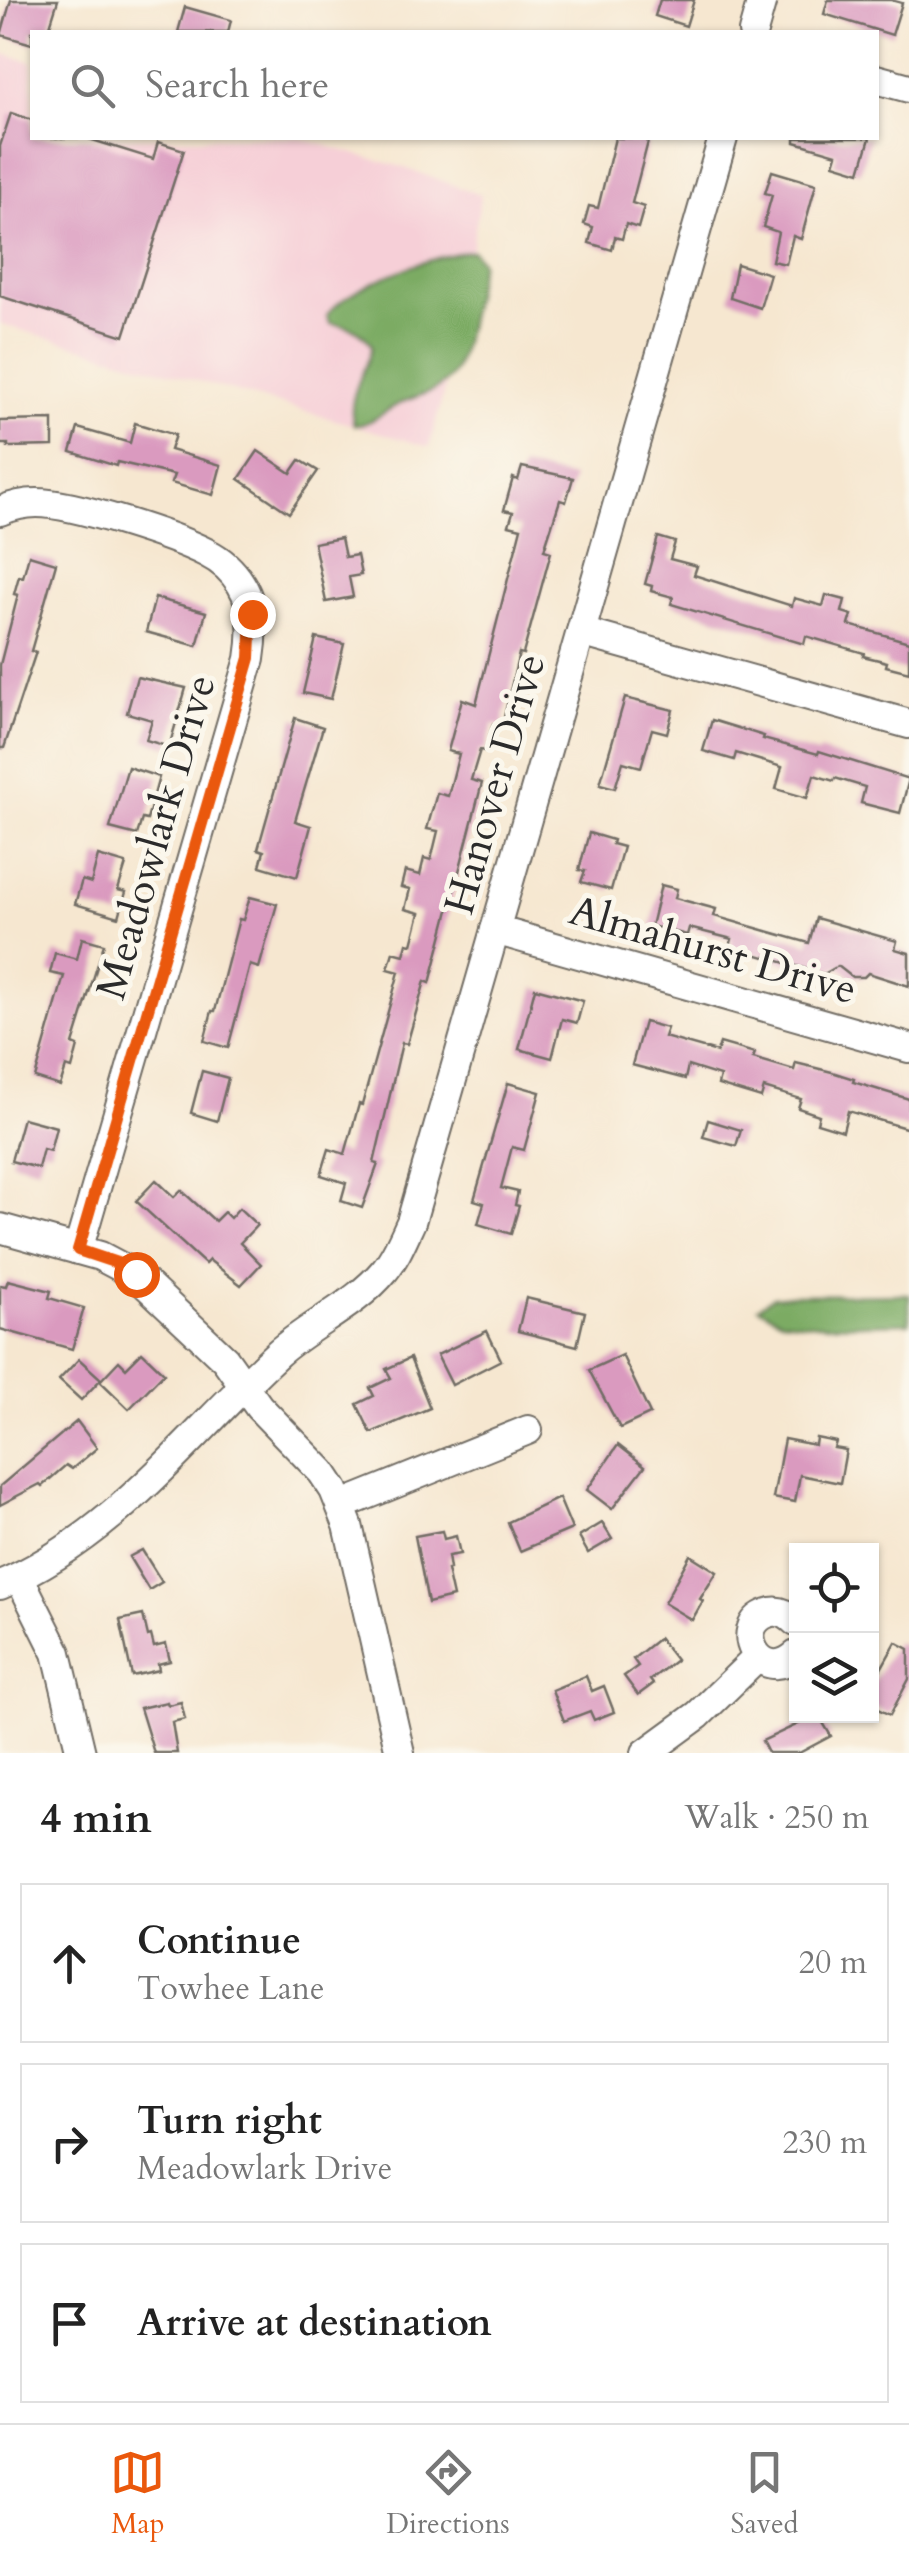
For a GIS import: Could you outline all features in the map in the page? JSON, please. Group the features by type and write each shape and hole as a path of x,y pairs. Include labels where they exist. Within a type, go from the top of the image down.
{"street":[{"path":"754,30 762,0"},
{"path":"879,79 909,88"},
{"name":"Hanover Drive","path":"10,1580 60,1554 108,1521 242,1385 299,1334 369,1287 400,1248 411,1222 721,140"},
{"name":"Meadowlark Drive","path":"0,511 25,503 56,504 182,542 210,554 233,573 252,614 250,658 78,1250"},
{"path":"581,632 909,724"},
{"name":"Almahurst Drive","path":"495,930 909,1048"},
{"path":"0,1228 120,1264 136,1274 226,1359 242,1385 322,1472 342,1505 400,1753"},
{"path":"342,1505 528,1430"},
{"path":"10,1580 57,1653 81,1753"},
{"path":"789,1618 771,1612 756,1620 750,1643 758,1658 765,1662 781,1664 789,1659"},
{"path":"646,1753 698,1715 758,1658"}],"shaded area":[{"path":"0,53 30,61 30,140 304,140 402,167 481,195 452,362 429,447 0,324"}],"green space":[{"path":"473,251 481,262 464,340 451,376 435,389 354,425 354,395 372,346 354,329 330,323 327,315 373,282 437,258"},
{"path":"909,1294 909,1323 826,1325 781,1320 758,1307 773,1297 790,1295"}],"building":[{"path":"11,0 58,0 49,30 30,30 30,43 1,35"},
{"path":"660,0 694,0 686,26 655,16"},
{"path":"828,0 902,3 892,35 824,14"},
{"path":"185,7 231,20 228,30 179,30"},
{"path":"11,113 30,119 30,140 92,140 153,159 158,142 184,150 124,336 0,296 0,146"},
{"path":"615,140 648,140 632,203 644,207 638,228 626,224 622,239 615,237 612,250 589,243 593,227 584,224 589,206 598,208"},
{"path":"869,140 860,172 834,164 837,154 795,142"},
{"path":"772,171 816,184 801,239 793,236 786,264 772,261 778,232 763,227 772,195 765,193"},
{"path":"737,264 770,274 760,308 730,298"},
{"path":"53,420 53,446 0,444 0,421"},
{"path":"135,423 175,435 170,450 221,465 213,495 171,483 174,475 117,462 116,466 71,452 78,428 130,443"},
{"path":"258,451 291,473 300,460 318,471 289,513 239,479"},
{"path":"522,467 573,478 566,502 560,500 544,550 551,552 523,654 519,653 502,726 493,724 471,780 482,783 430,983 425,981 407,1044 402,1043 374,1163 378,1164 362,1208 341,1201 346,1183 321,1175 329,1149 345,1154 359,1104 362,1105 399,972 388,969 393,952 404,955 407,943 412,944 420,913 405,909 410,889 401,887 405,871 420,875 424,858 431,860 438,831 427,829 437,793 448,796 459,754 448,751 462,699 476,704 521,528 509,525 513,512 504,510 513,478 518,480"},
{"path":"658,537 675,542 670,559 697,566 694,575 792,606 794,598 823,606 826,595 845,600 842,612 852,615 849,625 909,642 909,672 886,666 887,662 863,656 864,653 806,636 804,644 671,604 673,597 651,591 652,586 645,584"},
{"path":"341,538 345,557 357,555 361,575 349,577 353,597 326,602 314,543"},
{"path":"29,555 56,563 31,651 36,652 4,748 0,748 0,665 18,595 14,594"},
{"path":"155,598 206,612 197,646 146,632"},
{"path":"316,638 344,644 331,699 303,693"},
{"path":"137,677 186,688 169,747 146,740 152,720 127,713"},
{"path":"625,698 673,710 667,733 652,729 641,767 623,762 615,788 600,784"},
{"path":"295,718 323,727 295,821 311,826 297,877 260,866 264,851 258,849"},
{"path":"712,720 764,736 763,739 818,754 819,751 909,779 900,813 861,803 865,787 835,778 834,781 814,775 807,798 776,789 782,767 736,753 734,760 703,751"},
{"path":"128,767 159,777 147,820 142,819 137,835 110,828"},
{"path":"589,833 623,847 611,890 581,882 585,871 579,870"},
{"path":"98,856 126,864 118,890 126,892 119,917 75,904 82,880 91,883"},
{"path":"661,885 677,889 675,898 716,909 714,916 809,943 816,918 897,941 895,949 909,953 909,986 868,973 852,977 838,966 824,974 730,947 732,939 689,928 687,935 651,926"},
{"path":"250,897 277,904 259,968 250,965 228,1048 204,1041 239,919 243,920"},
{"path":"82,938 104,944 73,1044 78,1046 72,1069 66,1067 60,1086 35,1078 64,976 50,973 55,953 77,959"},
{"path":"535,988 583,1001 577,1023 562,1019 552,1058 519,1049"},
{"path":"644,1022 667,1028 664,1037 717,1052 720,1043 755,1053 753,1058 794,1070 796,1063 832,1072 909,1099 909,1129 848,1111 843,1131 817,1123 819,1115 798,1108 801,1099 764,1088 761,1098 718,1085 720,1076 688,1066 685,1079 632,1065"},
{"path":"202,1071 228,1078 217,1121 191,1113"},
{"path":"508,1083 540,1092 524,1150 512,1147 501,1188 518,1192 515,1205 519,1206 511,1234 478,1224 484,1203 474,1200"},
{"path":"23,1118 56,1127 50,1151 43,1149 38,1168 11,1161"},
{"path":"708,1120 741,1130 736,1146 703,1137"},
{"path":"156,1180 174,1197 181,1190 215,1221 224,1212 230,1218 239,1208 257,1225 240,1243 261,1264 241,1285 209,1260 205,1264 136,1201"},
{"path":"8,1280 51,1291 49,1298 84,1308 72,1349 0,1329 0,1285 6,1286"},
{"path":"526,1298 585,1312 577,1346 518,1331"},
{"path":"487,1331 501,1360 452,1385 437,1355"},
{"path":"142,1352 164,1373 129,1409 100,1381 119,1361 126,1368"},
{"path":"622,1355 650,1414 620,1428 589,1370"},
{"path":"410,1358 430,1408 371,1433 357,1404 374,1396 370,1388 391,1378 386,1369"},
{"path":"79,1359 101,1379 81,1400 59,1380"},
{"path":"77,1421 97,1448 72,1469 66,1465 42,1486 0,1505 0,1486"},
{"path":"816,1438 836,1442 834,1448 846,1450 840,1483 800,1475 795,1502 773,1498 784,1439 815,1445"},
{"path":"618,1445 645,1466 612,1509 587,1490"},
{"path":"559,1498 572,1529 520,1551 508,1522"},
{"path":"602,1523 612,1539 588,1553 579,1537"},
{"path":"442,1531 444,1539 456,1536 460,1554 448,1556 453,1597 428,1603 415,1536"},
{"path":"142,1550 162,1582 149,1590 129,1557"},
{"path":"690,1555 717,1572 692,1620 664,1603"},
{"path":"143,1615 154,1647 166,1644 170,1661 158,1664 159,1670 132,1676 120,1620"},
{"path":"659,1638 676,1660 638,1695 624,1676 638,1666 633,1659"},
{"path":"896,1642 909,1649 909,1679 890,1715 879,1710 879,1672"},
{"path":"586,1676 592,1691 604,1686 614,1712 594,1720 590,1711 564,1721 552,1690"},
{"path":"181,1702 185,1719 172,1722 177,1753 154,1753 140,1708"},
{"path":"800,1723 823,1723 831,1736 799,1753 768,1753 762,1741"}],"route":[{"path":"136,1274 120,1264 78,1250 250,658 252,614"}]}
